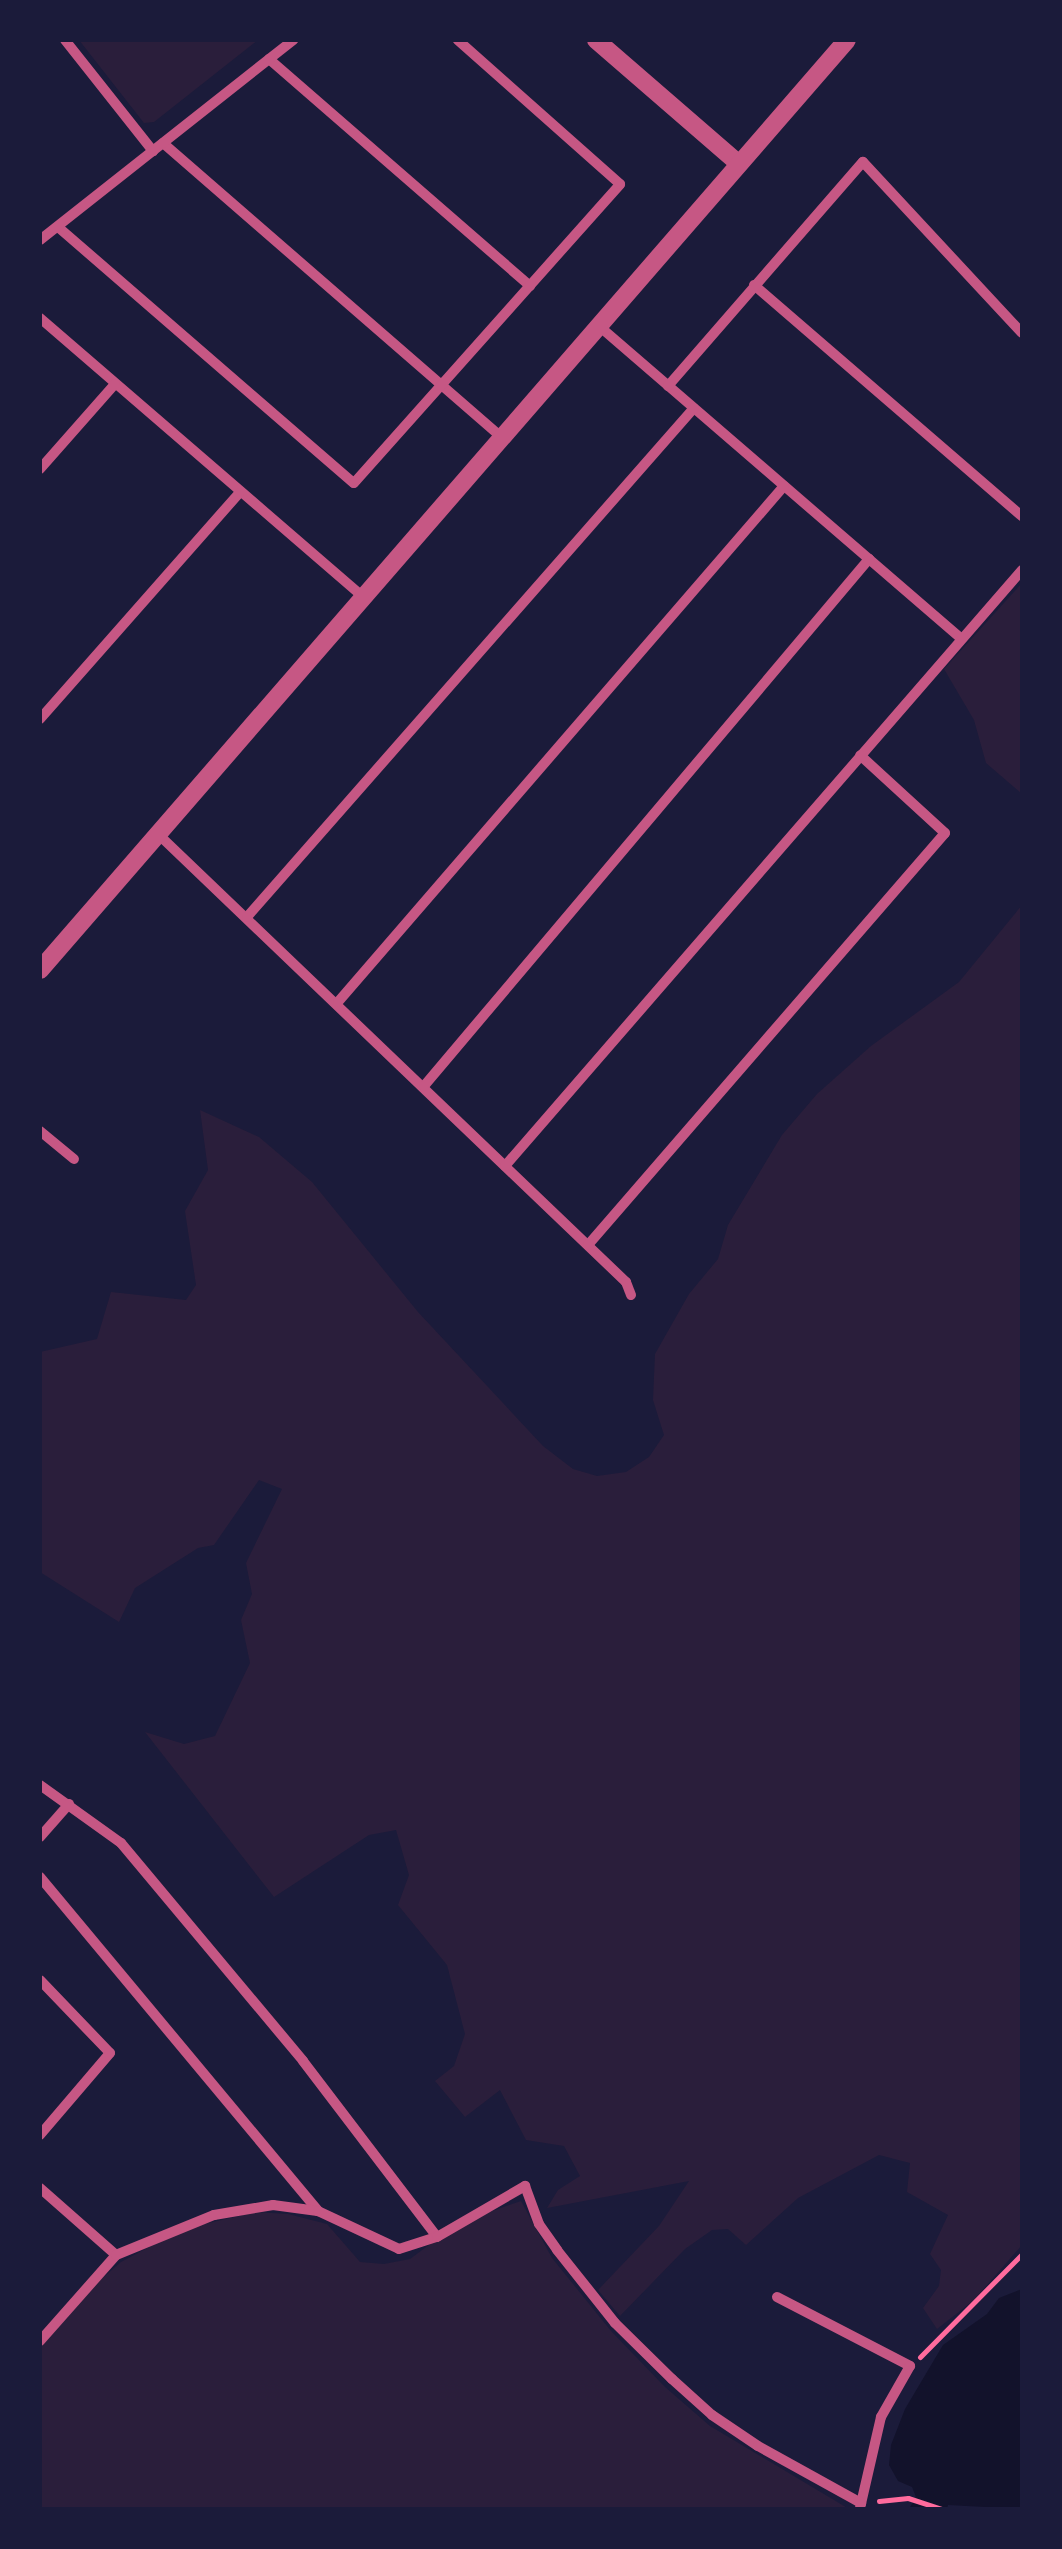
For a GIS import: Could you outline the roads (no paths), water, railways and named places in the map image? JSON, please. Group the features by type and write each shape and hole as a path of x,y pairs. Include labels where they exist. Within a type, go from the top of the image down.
{"street":[{"path":"66,40 153,151"},
{"path":"40,240 293,40"},
{"path":"58,226 354,483 620,184 458,40"},
{"path":"40,970 846,40"},
{"path":"600,41 738,164"},
{"path":"269,59 530,286"},
{"path":"163,143 502,438"},
{"path":"668,386 863,162 1022,333"},
{"path":"754,285 1022,516"},
{"path":"40,318 362,597"},
{"path":"599,326 961,638"},
{"path":"40,470 115,384"},
{"path":"247,917 694,408"},
{"path":"338,1002 784,486"},
{"path":"40,720 239,493"},
{"path":"424,1086 869,559"},
{"path":"505,1166 1022,570"},
{"path":"588,1246 945,833 860,755"},
{"path":"158,834 338,1002 626,1282 632,1295"},
{"path":"40,1131 74,1159"},
{"path":"40,1786 121,1843 303,2061 437,2236"},
{"path":"40,1837 69,1804"},
{"path":"40,1877 318,2211"},
{"path":"40,1980 110,2053 40,2135"},
{"path":"40,2340 116,2255 214,2214 273,2205 318,2211 398,2249 437,2236 525,2186 539,2224 557,2250 616,2323 672,2380 712,2416 861,2506 881,2417 910,2366 777,2297"},
{"path":"40,2188 116,2255"}]}
